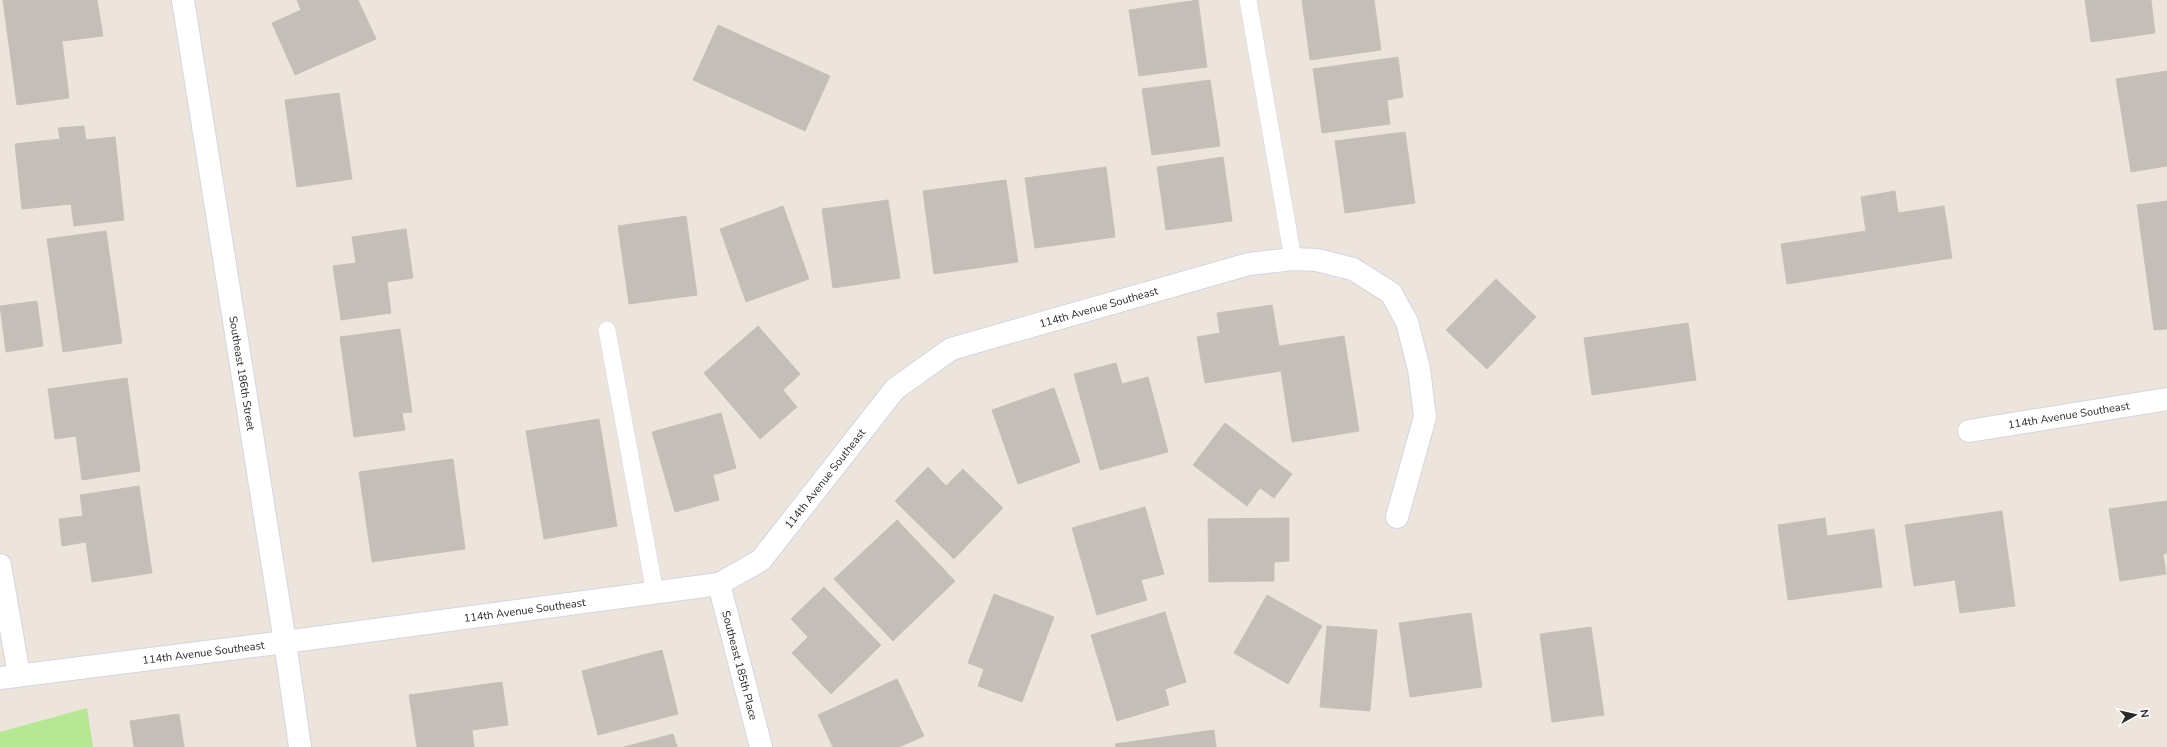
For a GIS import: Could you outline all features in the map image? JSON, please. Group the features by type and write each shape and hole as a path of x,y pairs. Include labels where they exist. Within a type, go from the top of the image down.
{"street":[{"name":"Southeast 186th Street","path":"183,0 285,642 300,747"},
{"name":"114th Avenue Southeast","path":"9,677 719,584 761,560 895,389 951,349 1249,264 1293,259 1317,260 1353,269 1391,293 1406,322 1419,369 1425,418 1397,517"},
{"name":"114th Avenue Southeast","path":"1969,431 2167,399"},
{"path":"0,565 9,677"},
{"name":"Southeast 185th Place","path":"719,584 761,747"}],"lane":[{"path":"1248,0 1293,259"},
{"path":"607,330 655,593"}],"green space":[{"path":"87,708 93,747 0,747 0,732"}],"building":[{"path":"3,0 97,0 103,36 62,41 69,98 17,105"},
{"path":"297,0 358,0 376,39 295,75 272,23 301,10"},
{"path":"1198,0 1207,67 1139,76 1129,10"},
{"path":"1302,0 1374,0 1381,50 1310,60"},
{"path":"2085,0 2151,0 2155,33 2091,42"},
{"path":"718,25 830,76 805,131 693,80"},
{"path":"1398,57 1403,97 1387,100 1390,124 1322,133 1313,69"},
{"path":"2167,71 2167,166 2131,172 2116,79"},
{"path":"1210,80 1220,146 1152,155 1142,89"},
{"path":"339,93 352,179 297,187 285,100"},
{"path":"84,126 86,140 115,137 124,220 74,226 71,204 22,209 15,144 60,139 58,128"},
{"path":"1405,132 1415,203 1345,213 1335,141"},
{"path":"1223,157 1232,221 1166,230 1157,167"},
{"path":"1106,167 1115,237 1035,248 1025,178"},
{"path":"1006,180 1018,262 934,274 923,191"},
{"path":"1895,191 1898,213 1944,206 1952,258 1787,284 1781,244 1866,231 1861,197"},
{"path":"888,200 900,278 833,288 822,209"},
{"path":"2167,201 2167,329 2154,330 2137,205"},
{"path":"783,206 809,279 746,302 720,229"},
{"path":"686,216 697,295 629,304 618,226"},
{"path":"406,229 413,278 387,282 391,313 341,320 333,266 356,263 352,237"},
{"path":"106,231 122,343 63,352 47,239"},
{"path":"1496,279 1536,317 1487,369 1446,330"},
{"path":"37,301 43,346 6,352 0,306"},
{"path":"1272,305 1279,346 1344,336 1359,431 1292,442 1281,371 1205,383 1197,337 1220,333 1217,313"},
{"path":"1688,323 1696,380 1592,395 1584,338"},
{"path":"758,326 800,374 783,390 797,407 760,439 704,373"},
{"path":"400,329 412,412 402,413 405,430 354,437 340,337"},
{"path":"1116,363 1122,384 1148,377 1168,452 1100,470 1074,374"},
{"path":"127,378 140,471 82,480 76,436 55,439 48,389"},
{"path":"1054,388 1080,462 1018,484 992,410"},
{"path":"721,413 736,468 713,475 719,500 675,512 652,432"},
{"path":"599,419 617,526 544,539 526,431"},
{"path":"1225,423 1292,474 1274,498 1260,488 1247,506 1193,465"},
{"path":"453,459 465,549 372,562 359,472"},
{"path":"928,467 946,486 963,469 1003,508 954,559 895,501"},
{"path":"139,486 152,573 92,582 86,542 62,546 59,519 83,516 80,495"},
{"path":"2167,501 2167,553 2163,554 2166,574 2120,581 2109,509"},
{"path":"1145,507 1164,574 1141,580 1147,600 1097,615 1072,528"},
{"path":"2002,511 2015,606 1960,613 1955,580 1914,586 1905,525"},
{"path":"1289,518 1289,561 1274,562 1274,581 1209,582 1208,519"},
{"path":"1825,518 1827,536 1874,529 1882,587 1788,600 1778,525"},
{"path":"897,520 955,581 893,641 834,579"},
{"path":"824,587 881,645 831,694 792,653 808,637 791,619"},
{"path":"994,594 1054,617 1022,702 978,686 984,669 968,663"},
{"path":"1267,595 1322,626 1288,684 1234,653"},
{"path":"1165,612 1186,682 1165,689 1169,705 1117,721 1091,635"},
{"path":"1471,613 1482,687 1410,697 1399,623"},
{"path":"1327,626 1377,630 1370,711 1320,707"},
{"path":"1591,627 1604,715 1552,722 1540,634"},
{"path":"662,650 678,714 598,735 582,671"},
{"path":"897,679 924,736 899,747 833,747 818,715"},
{"path":"502,682 508,725 472,730 474,747 417,747 409,695"},
{"path":"179,714 184,747 134,747 130,721"},
{"path":"1214,730 1216,747 1116,747 1115,744"},
{"path":"673,734 677,747 624,747"}]}
